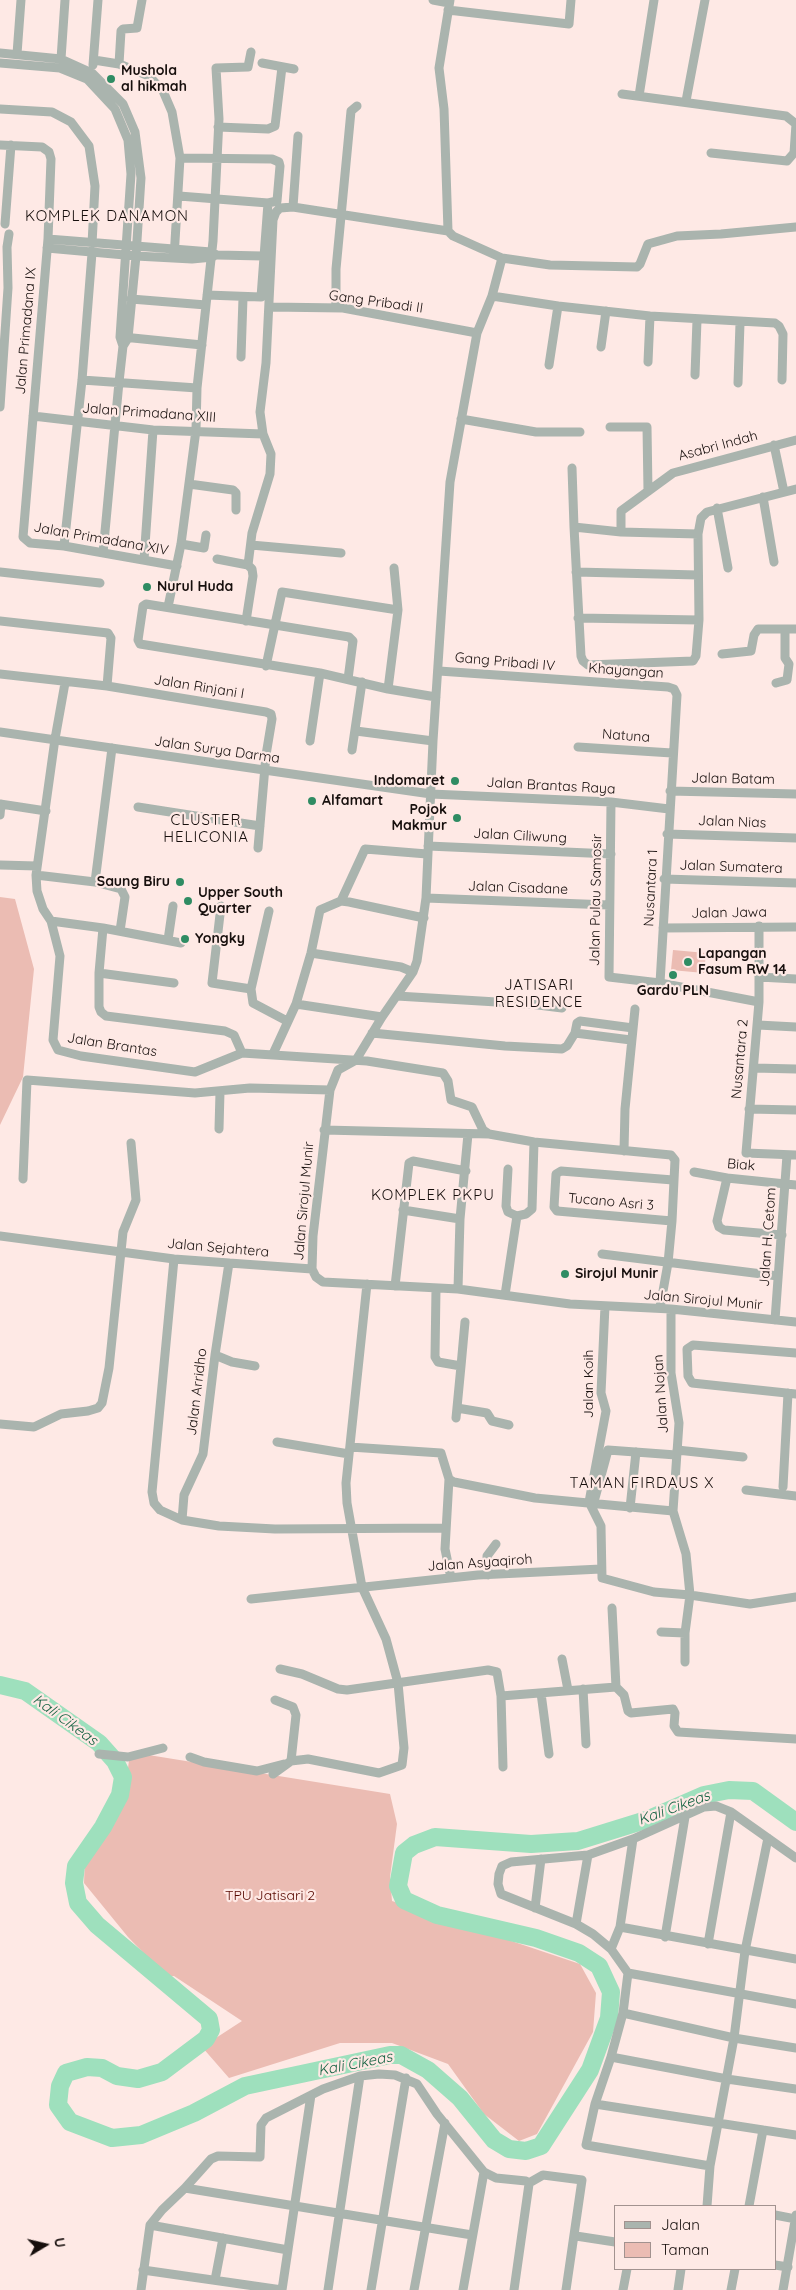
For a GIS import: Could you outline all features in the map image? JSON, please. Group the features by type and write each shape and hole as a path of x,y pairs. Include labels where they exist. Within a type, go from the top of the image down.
{"street":[{"path":"17,54 20,0"},
{"path":"62,59 65,0"},
{"path":"90,76 94,60 98,0"},
{"path":"119,64 121,31 123,29 137,28 142,0"},
{"path":"434,0 569,24 570,0"},
{"path":"639,96 654,0"},
{"path":"686,101 705,0"},
{"path":"448,231 444,108 439,68 449,4"},
{"path":"168,607 181,544 196,430 197,388 213,256 218,127 216,68 248,67 251,52"},
{"path":"0,53 62,59 90,76 123,104 135,132 141,178 132,251 103,553"},
{"path":"94,60 119,64 149,76 163,91 172,112 180,158 174,254"},
{"path":"0,63 60,68 90,76"},
{"path":"262,63 294,69"},
{"path":"218,127 268,130 274,126 282,67"},
{"path":"622,94 686,101 786,116 796,124 794,153 786,161 711,153"},
{"path":"336,308 336,270 340,214 351,111 357,106"},
{"path":"0,109 52,112 71,122 89,146 95,186 82,380 64,546"},
{"path":"293,207 298,136"},
{"path":"0,145 11,146 3,208 5,224"},
{"name":"Jalan Primadana IX","path":"11,146 42,147 48,152 51,178 48,243 33,416"},
{"path":"180,158 272,159 279,162 279,191 274,205 263,256 261,297 243,298 207,295"},
{"path":"179,196 293,207 448,231 453,236 502,258 550,265 636,267 640,264 648,244 677,236 796,227"},
{"path":"248,565 250,545 270,474 271,454 264,434 260,407 266,363 270,307 274,205"},
{"path":"0,402 4,288 3,247 8,234"},
{"path":"48,243 174,254 263,256"},
{"path":"124,337 131,299 132,251"},
{"name":"Jalan Sirojul Munir","path":"502,258 492,296 477,332 450,482 433,741 424,918 413,972 382,1017 356,1060 338,1070 330,1090 313,1236 312,1269 316,1277 324,1282 458,1289 570,1304 660,1308 796,1322"},
{"path":"492,296 558,306 650,316 740,323 775,323 780,326 783,334 782,380"},
{"path":"241,357 243,298"},
{"path":"131,299 206,305"},
{"path":"549,365 558,306"},
{"name":"Gang Pribadi II","path":"270,307 336,308 477,332"},
{"path":"601,347 606,311"},
{"path":"648,362 650,316"},
{"path":"695,375 697,320"},
{"path":"738,383 740,323"},
{"path":"124,337 202,345"},
{"path":"82,380 197,388"},
{"name":"Jalan Primadana XIII","path":"33,416 153,430 196,430 264,434"},
{"name":"Jalan Primadana XIV","path":"33,416 23,537 30,544 64,546 177,566"},
{"path":"461,419 536,432 580,432"},
{"path":"610,427 647,427 648,491"},
{"path":"144,560 153,430"},
{"name":"Asabri Indah","path":"621,532 621,511 673,473 796,440"},
{"path":"774,445 784,492"},
{"path":"572,468 581,656 588,664 693,661 696,656 699,620 698,534 701,518 707,512 717,508 796,489"},
{"path":"189,484 233,490 236,493 236,510"},
{"path":"763,497 774,562"},
{"path":"717,508 728,568"},
{"path":"574,527 621,532 698,534"},
{"path":"181,544 204,548 206,535"},
{"path":"250,545 341,553"},
{"path":"217,560 248,565 252,569 253,576 246,621"},
{"path":"388,689 398,610 394,568"},
{"path":"0,572 100,583"},
{"path":"576,572 698,575"},
{"path":"266,666 279,596 282,592 286,591 398,610"},
{"path":"348,678 353,641 351,638 144,604 138,642 266,666 348,678 388,689 436,696"},
{"path":"578,618 699,620"},
{"path":"0,621 108,633 111,638 107,686"},
{"path":"776,683 787,680 789,664 785,658 786,628"},
{"path":"722,654 751,650 754,635 758,629 796,628"},
{"name":"Gang Pribadi IV","path":"439,671 569,681"},
{"path":"310,741 320,673"},
{"name":"Jalan Rinjani I","path":"0,674 66,683 107,686 266,712 272,719 264,771 258,848"},
{"name":"Khayangan","path":"569,681 668,687 674,689 677,695"},
{"path":"352,750 362,682"},
{"path":"55,739 66,683"},
{"name":"Nusantara 1","path":"660,983 664,879 677,695"},
{"path":"356,731 433,741"},
{"name":"Jalan Surya Darma","path":"0,732 431,794"},
{"name":"Jalan Brantas","path":"55,739 37,871 37,891 42,909 51,921 60,956 53,1040 58,1050 81,1056 195,1072 242,1053 356,1060 443,1074 448,1081 450,1100 472,1107 483,1130 489,1134"},
{"name":"Natuna","path":"578,747 672,753"},
{"path":"96,882 112,748"},
{"name":"Jalan Batam","path":"670,791 796,794"},
{"name":"Jalan Brantas Raya","path":"431,794 611,802 669,809"},
{"name":"Jalan Pulau Samosir","path":"611,802 611,854 608,905 609,977 660,983"},
{"path":"0,815 1,804 46,811"},
{"path":"138,807 260,826"},
{"name":"Jalan Nias","path":"667,834 796,838"},
{"name":"Jalan Ciliwung","path":"341,902 365,849 611,854"},
{"path":"0,865 117,886 124,892 120,931"},
{"name":"Jalan Sumatera","path":"664,879 796,883"},
{"name":"Jalan Cisadane","path":"426,898 608,905"},
{"path":"273,1054 296,1004 311,953 318,912 321,908 341,902 424,918"},
{"path":"168,940 173,906"},
{"path":"221,906 212,983 251,989"},
{"path":"269,911 251,989 253,1003 287,1021"},
{"path":"51,921 103,928 181,943"},
{"name":"Nusantara 2","path":"759,926 758,1025 746,1153 792,1155"},
{"name":"Jalan Jawa","path":"663,928 796,927"},
{"path":"103,928 99,972 99,1007 106,1016 225,1030 234,1035 242,1053"},
{"path":"311,953 401,967 413,972"},
{"path":"99,972 174,983"},
{"path":"759,977 796,979"},
{"path":"660,983 759,1002"},
{"path":"397,996 530,1004 562,1008"},
{"path":"296,1004 382,1017"},
{"path":"624,1151 631,1040 635,1009"},
{"path":"372,1033 505,1046 562,1049 568,1046 575,1033 577,1023 580,1021 633,1028"},
{"path":"758,1025 796,1027"},
{"path":"575,1033 631,1040"},
{"path":"754,1068 796,1069"},
{"path":"23,1179 27,1080 195,1093 250,1088 330,1090"},
{"path":"220,1092 220,1130"},
{"path":"749,1109 796,1110"},
{"path":"324,1130 489,1134 534,1142 668,1154 673,1157 672,1221 668,1263 660,1308"},
{"path":"458,1289 460,1219 468,1134"},
{"path":"508,1169 506,1206 508,1212 517,1216 526,1214 532,1209 534,1142"},
{"path":"0,1424 34,1427 61,1414 98,1408 102,1403 109,1368 123,1232 136,1200 131,1143"},
{"name":"Jalan H. Cetom","path":"775,1320 786,1182 792,1155"},
{"path":"395,1286 409,1163 413,1161 466,1171"},
{"name":"Tucano Asri 3","path":"672,1221 557,1210 554,1207 558,1172 673,1180"},
{"name":"Biak","path":"694,1172 727,1178 786,1182 796,1185"},
{"path":"727,1178 717,1221 719,1227 724,1230 782,1235"},
{"path":"403,1210 460,1219"},
{"path":"506,1295 517,1216"},
{"name":"Jalan Sejahtera","path":"0,1236 174,1259 312,1269"},
{"path":"602,1254 778,1276"},
{"path":"174,1259 152,1492 154,1503 160,1510 182,1520 219,1526 445,1528"},
{"name":"Jalan Arridho","path":"182,1520 184,1495 203,1454 229,1263"},
{"path":"190,1757 257,1771 280,1763 308,1759 379,1773 402,1765 404,1748 398,1683 386,1639 362,1587 351,1528 346,1483 367,1284"},
{"path":"436,1288 435,1358 438,1362 461,1366"},
{"name":"Jalan Koih","path":"593,1503 606,1411 601,1393 605,1306"},
{"name":"Jalan Nojan","path":"671,1309 670,1373 679,1423 673,1512 686,1554 690,1595 685,1633 685,1662"},
{"path":"465,1322 456,1413 488,1413 492,1421 509,1425"},
{"path":"783,1487 792,1393 692,1382 688,1376 687,1349 693,1346 796,1353"},
{"path":"215,1355 232,1362 255,1366"},
{"path":"277,1442 349,1450 441,1453 449,1479 445,1549 451,1578"},
{"path":"743,1457 611,1449 606,1452 593,1503 601,1526 602,1578 654,1592 750,1604 796,1597"},
{"path":"630,1508 636,1452"},
{"path":"449,1479 535,1498 673,1512"},
{"path":"746,1490 796,1496"},
{"path":"488,1575 488,1556 496,1544"},
{"name":"Jalan Asyaqiroh","path":"251,1600 451,1578 601,1569"},
{"path":"612,1608 616,1687 624,1695 631,1713 673,1709 675,1713 674,1726 678,1732 796,1739"},
{"path":"662,1632 685,1633"},
{"path":"562,1659 568,1690"},
{"path":"280,1669 302,1674 338,1689 398,1683 488,1670 497,1672 501,1696 503,1767"},
{"path":"501,1696 616,1687"},
{"path":"583,1689 586,1744"},
{"path":"541,1693 549,1754"},
{"path":"274,1774 289,1762 296,1716 293,1707 275,1700"},
{"path":"99,1754 128,1757 163,1748"},
{"path":"710,2166 586,2145 595,2104 611,2058 623,2013 628,1973 611,1949 593,1934 576,1924 501,1894 498,1884 499,1874 502,1866 512,1862 588,1855 633,1839 704,1807 716,1806 731,1812 796,1858"},
{"path":"708,1944 731,1812"},
{"path":"665,1937 685,1817"},
{"path":"709,2205 710,2166 734,2038 745,1951 768,1838"},
{"path":"611,1949 620,1927 633,1839"},
{"path":"576,1924 588,1855"},
{"path":"535,1908 541,1859"},
{"path":"620,1927 745,1951 796,1957"},
{"path":"628,1973 796,2004"},
{"path":"623,2013 734,2038 796,2048"},
{"path":"611,2058 727,2079 796,2089"},
{"path":"141,2290 150,2225 162,2210 214,2157 260,2157 261,2125 264,2121 311,2095 360,2076 379,2074 406,2078 423,2091 444,2124 484,2172 496,2178 528,2183 543,2175 582,2180 576,2236 566,2290"},
{"path":"328,2290 360,2076"},
{"path":"371,2290 406,2078"},
{"path":"143,2270 282,2290 311,2095"},
{"path":"595,2104 796,2135"},
{"path":"414,2290 427,2227 444,2124"},
{"path":"749,2205 763,2130"},
{"path":"463,2290 484,2172"},
{"path":"514,2290 528,2183"},
{"path":"185,2188 472,2234"},
{"path":"776,2216 796,2218 783,2290"},
{"path":"150,2225 288,2250"},
{"path":"576,2236 614,2242"},
{"path":"215,2280 223,2238"},
{"path":"776,2265 788,2267"},
{"path":"623,2290 627,2270"},
{"path":"678,2290 681,2270"},
{"path":"731,2290 735,2270"}],"green space":[{"path":"0,897 15,899 34,969 23,1077 0,1125"},
{"name":"Lapangan Fasum RW 14","path":"673,950 706,953 704,973 671,970"},
{"name":"TPU Jatisari 2","path":"130,1752 390,1794 397,1824 390,1877 392,1901 580,1964 596,1993 593,2032 537,2134 519,2141 484,2114 448,2064 392,2043 340,2043 229,2078 202,2047 242,2021 174,1976 167,1977 128,1937 84,1883 85,1859 124,1801"}],"waterway":[{"name":"Kali Cikeas","path":"0,1685 25,1691 99,1743 115,1761 123,1777 120,1795 103,1827 76,1866 74,1883 78,1903 97,1925 209,2019 211,2030 206,2039 162,2072 138,2079 117,2076 102,2068 87,2067 66,2073 60,2086 58,2105 70,2122 112,2138 141,2135 194,2113 245,2086 390,2055 401,2055 428,2070 460,2098 494,2140 509,2149 526,2151 541,2146 590,2070 609,2018 611,1992 599,1966 579,1953 536,1938 437,1915 404,1900 398,1886 404,1853 414,1845 435,1837 531,1844 578,1841 649,1819 704,1795 729,1790 753,1791 796,1822"}],"place":[{"name":"Mushola al hikmah","path":"111,79"},
{"name":"Nurul Huda","path":"147,587"},
{"name":"Indomaret","path":"455,781"},
{"name":"Alfamart","path":"312,801"},
{"name":"Pojok Makmur","path":"457,818"},
{"name":"Saung Biru","path":"180,882"},
{"name":"Upper South Quarter","path":"188,901"},
{"name":"Yongky","path":"185,939"},
{"name":"Lapangan Fasum RW 14","path":"688,962"},
{"name":"Gardu PLN","path":"673,975"},
{"name":"Sirojul Munir","path":"565,1274"}],"district":[{"name":"KOMPLEK DANAMON","path":"107,216"},
{"name":"CLUSTER HELICONIA","path":"206,828"},
{"name":"JATISARI RESIDENCE","path":"539,994"},
{"name":"KOMPLEK PKPU","path":"433,1195"},
{"name":"TAMAN FIRDAUS X","path":"642,1483"}]}
